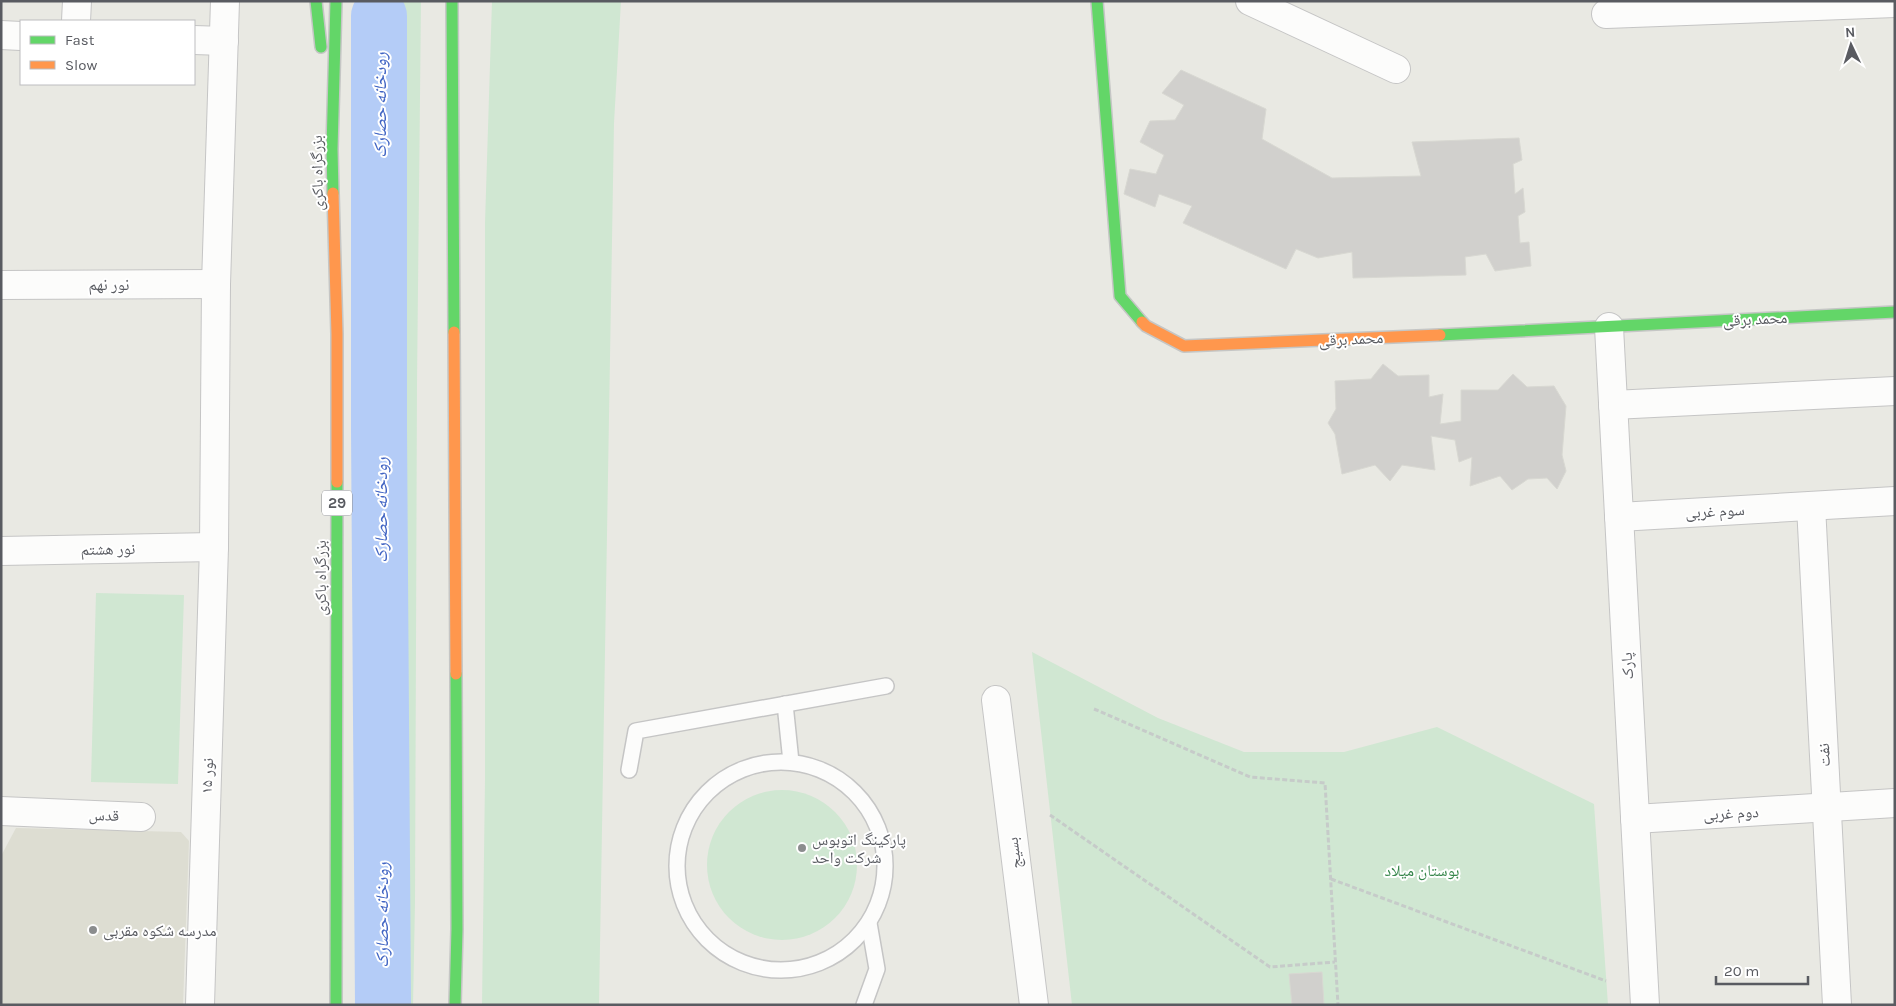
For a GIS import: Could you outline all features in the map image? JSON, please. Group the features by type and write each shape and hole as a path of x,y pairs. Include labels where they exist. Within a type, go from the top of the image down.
{"main road":[{"path":"316,1 332,149"},
{"name":"بزرگراه باکری","path":"336,1 332,149 337,334 336,1005"},
{"name":"محمد برقی","path":"1097,1 1120,296 1146,326 1184,346 1895,312"},
{"path":"452,5 457,918 455,1005"}],"street":[{"path":"76,20 77,1"},
{"name":"نور ۱۵","path":"200,1005 214,547 216,284 225,1"},
{"path":"1250,1 1396,69"},
{"path":"1606,14 1895,3"},
{"path":"1,35 20,36"},
{"path":"195,40 224,41"},
{"name":"نور نهم","path":"1,285 216,284"},
{"name":"پارک","path":"1609,327 1645,1005"},
{"path":"1613,405 1895,391"},
{"name":"سوم غربی","path":"1619,516 1895,501"},
{"name":"نفت","path":"1811,506 1837,1005"},
{"name":"نور هشتم","path":"1,551 214,547"},
{"name":"بسیج","path":"996,700 1034,1005"},
{"name":"دوم غربی","path":"1635,819 1895,803"},
{"name":"قدس","path":"1,811 141,817"}],"lane":[{"path":"629,770 636,731 886,686"},
{"path":"785,704 791,762"},
{"path":"791,762 826,772 855,792 876,821 885,856 883,891 869,924 844,950 812,966 776,971 741,963 711,944 688,916 677,886 676,854 685,823 703,796 728,775 758,764 791,762"},
{"path":"864,1005 877,969 869,924"}],"path":[{"path":"1094,709 1250,777 1325,783 1338,1005"},
{"path":"1050,815 1270,967 1335,962"},
{"path":"1331,879 1606,981"}],"shaded area":[{"name":"مدرسه شکوه مقربی","path":"16,828 181,832 189,841 183,1005 1,1005 1,856"}],"green space":[{"path":"374,1 421,1 413,1005 371,1005 368,753 368,425 371,93"},
{"path":"492,1 621,1 614,123 599,1005 482,1005 485,780 485,223"},
{"path":"96,593 184,595 178,784 91,782"},
{"name":"بوستان میلاد","path":"1032,652 1158,718 1244,752 1344,752 1437,727 1594,804 1608,1005 1072,1005"},
{"path":"782,790 797,791 811,795 824,802 835,812 845,823 852,836 856,850 856,880 852,894 845,907 835,918 824,928 811,935 797,939 782,940 767,939 753,935 740,928 729,918 719,907 712,894 708,880 707,865 708,850 712,836 719,823 729,812 740,802 753,795 767,791"}],"building":[{"path":"1181,70 1266,109 1262,139 1332,178 1421,176 1412,142 1519,138 1522,160 1513,164 1515,194 1523,188 1525,212 1518,216 1520,243 1529,242 1531,266 1495,271 1486,254 1465,257 1466,275 1353,278 1352,252 1318,258 1296,249 1286,269 1183,223 1192,206 1159,194 1155,207 1124,194 1130,169 1156,174 1164,155 1140,142 1150,121 1175,120 1184,105 1162,93"},
{"path":"1383,364 1398,376 1429,375 1429,397 1443,394 1440,424 1461,421 1461,390 1498,390 1513,374 1527,387 1554,386 1566,406 1562,455 1566,471 1557,489 1547,478 1528,479 1512,490 1500,476 1470,486 1472,457 1459,462 1455,440 1431,436 1435,470 1402,465 1390,481 1375,465 1342,474 1335,434 1328,423 1336,409 1335,381 1371,379"},
{"path":"1322,972 1324,1005 1292,1005 1289,974"}],"waterway":[{"name":"رودخانه حصارک","path":"379,16 379,430 383,1005"}],"traffic: fast":[{"path":"316,1 321,47"},
{"path":"333,193 332,149 336,1"},
{"path":"452,1 454,332"},
{"path":"1097,1 1120,296 1142,322"},
{"path":"1440,335 1895,312"},
{"path":"336,1005 337,482"},
{"path":"455,1005 457,929 456,674"}],"traffic: slow":[{"path":"333,193 337,334 337,482"},
{"path":"1142,322 1184,346 1440,335"},
{"path":"454,332 456,674"}],"place":[{"name":"پارکینگ اتوبوس شرکت واحد","path":"802,848"},
{"name":"مدرسه شکوه مقربی","path":"93,930"}]}
